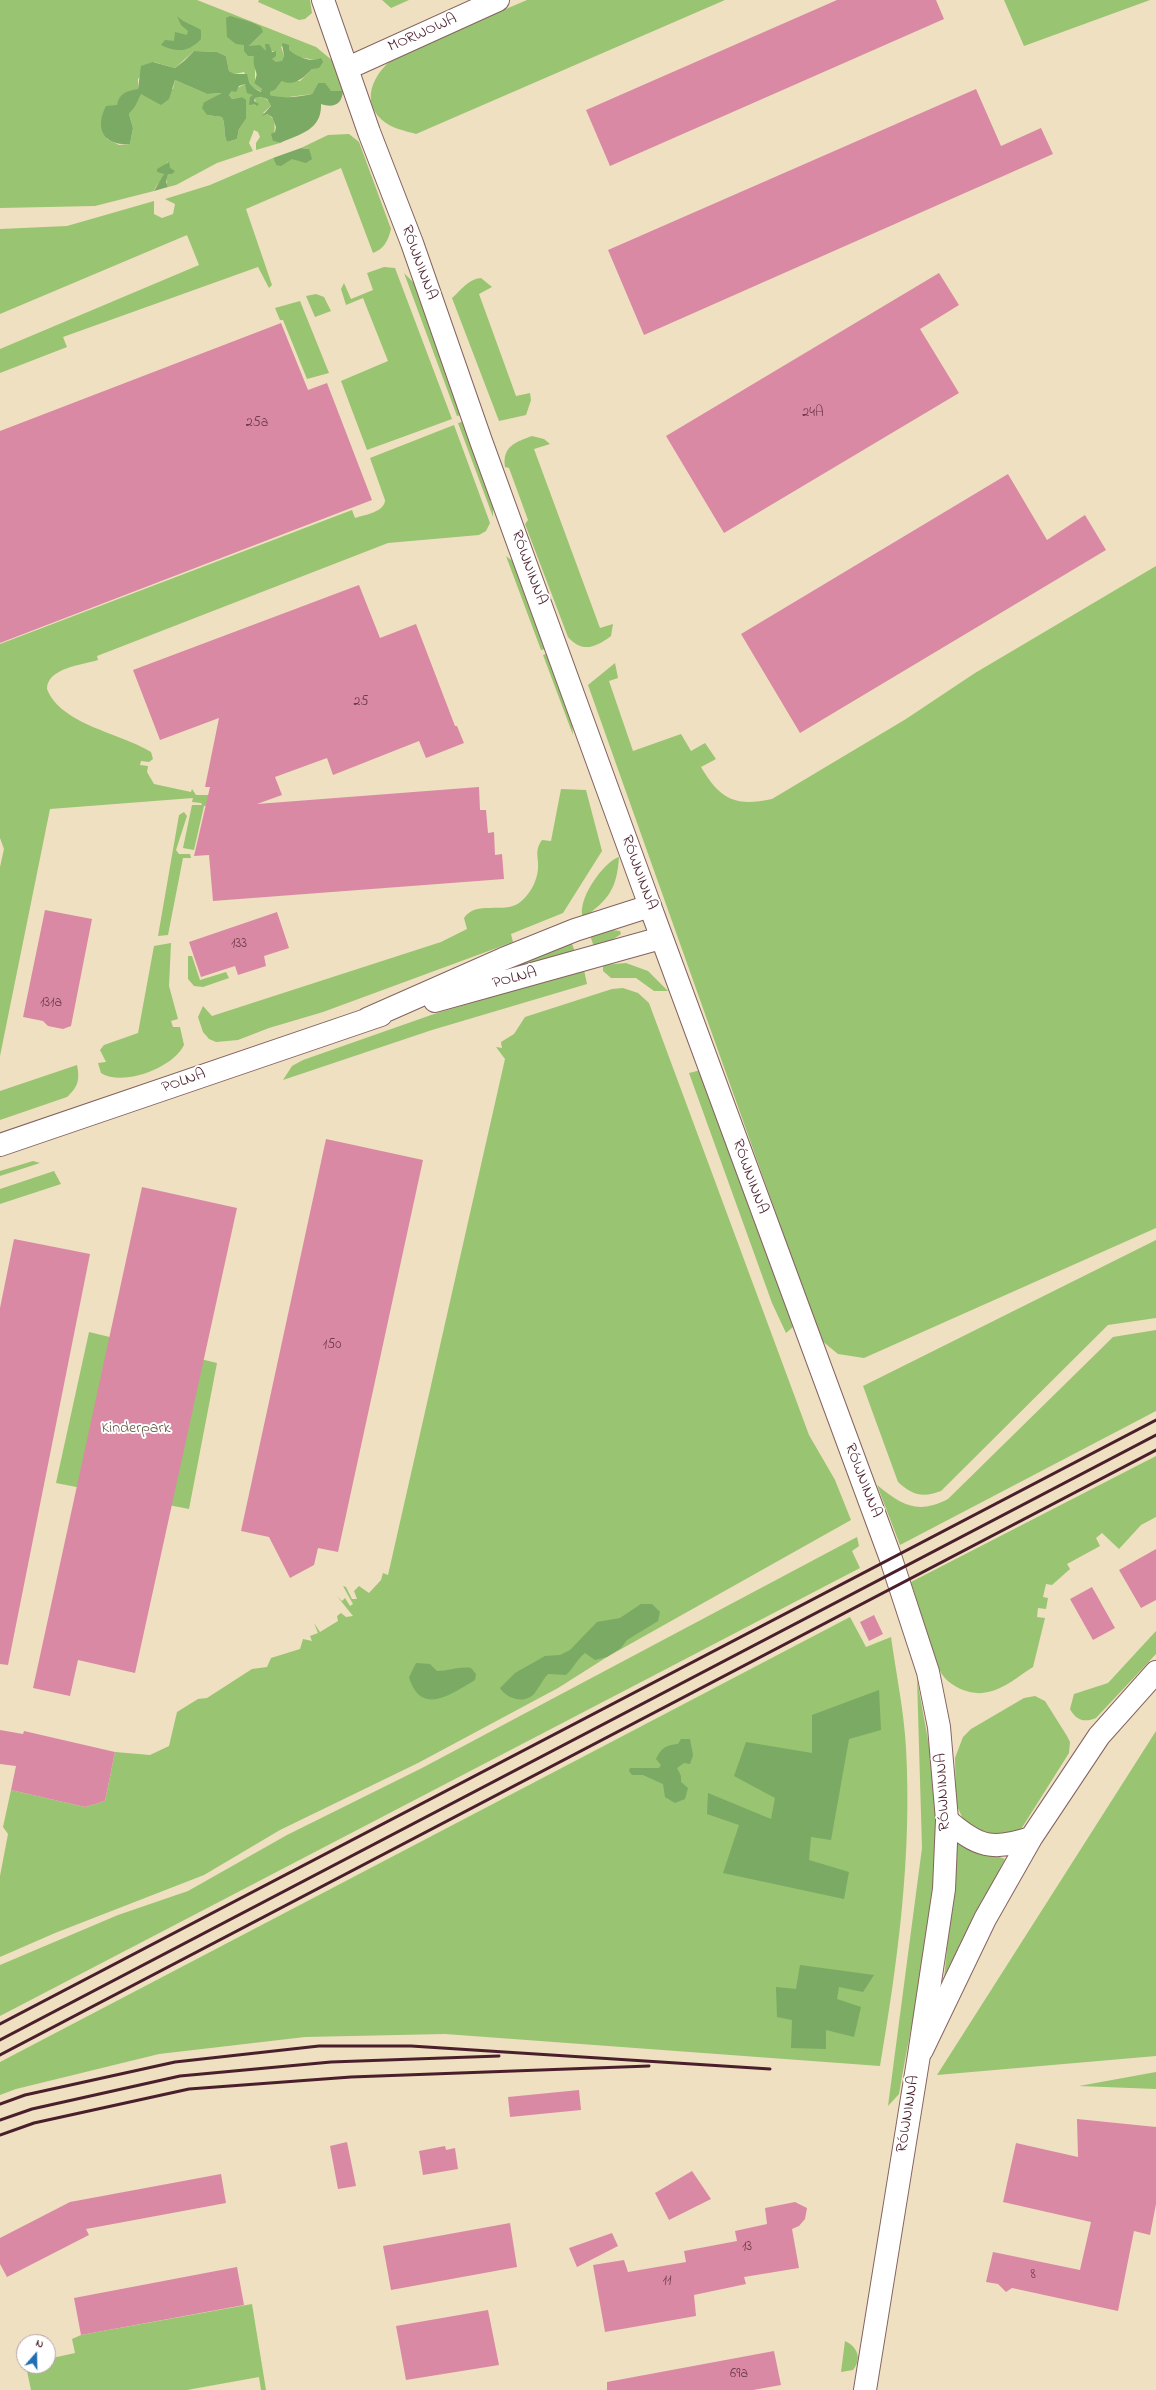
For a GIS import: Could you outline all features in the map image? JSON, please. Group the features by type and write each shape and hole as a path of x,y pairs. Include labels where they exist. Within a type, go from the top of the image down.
{"street":[{"name":"RÓWNINNA","path":"323,0 348,68 368,132 412,243 481,441 650,906 900,1584 928,1672 939,1727 947,1820 944,1888 919,2055 864,2390"},
{"name":"MORWOWA","path":"348,68 498,0"},
{"name":"POLNA","path":"367,1019 503,959 575,930 650,906"},
{"name":"POLNA","path":"0,1145 367,1019 662,938"},
{"path":"919,2055 985,1919 1030,1838 1099,1736 1156,1672"},
{"path":"947,1820 963,1834 984,1844 1005,1847 1030,1838"}],"green space":[{"path":"0,0 197,0 316,47 333,61 343,91 331,91 318,83 312,94 281,98 270,95 270,92 275,90 282,81 300,81 312,69 315,60 299,57 281,46 284,56 282,62 276,62 271,59 275,51 264,51 249,46 263,32 244,45 255,56 255,84 262,89 262,92 253,88 244,72 235,74 229,71 226,56 217,52 194,51 175,68 154,62 138,79 138,89 117,105 107,139 119,145 130,144 133,128 129,114 135,107 141,93 173,89 175,80 207,94 223,93 204,102 207,115 222,117 227,142 237,139 239,129 246,119 242,97 232,99 229,95 232,91 245,84 254,95 250,98 256,106 255,98 260,97 266,99 271,106 263,113 271,117 273,120 275,128 273,141 280,143 256,150 256,143 260,137 258,132 254,130 249,143 253,151 217,163 176,185 168,187 168,162 157,172 164,173 154,191 95,206 0,208"},
{"path":"259,0 310,0 312,13 305,19 299,20 258,2"},
{"path":"382,0 409,0 391,8"},
{"path":"527,0 725,0 416,134 390,125 382,120 375,111 371,103 373,84 383,68 398,55"},
{"path":"1004,0 1150,0 1024,46"},
{"path":"177,16 183,21 201,30 201,39 192,47 187,49 178,50 161,45 165,40 174,41 175,32 187,35 188,31 181,25"},
{"path":"230,16 251,22 261,27 263,32 249,46 260,45 266,51 265,44 269,44 272,52 276,51 276,56 272,59 276,62 282,61 284,56 282,43 289,45 289,50 296,55 308,60 321,58 323,62 319,68 312,69 295,82 287,83 282,81 275,90 270,92 270,95 291,97 312,94 318,83 325,83 331,91 343,91 341,100 336,104 329,106 321,104 318,120 314,125 302,134 280,143 273,141 271,134 275,132 276,127 272,117 267,114 262,116 271,106 267,99 261,97 255,98 254,101 259,104 257,106 254,104 249,105 250,97 253,95 247,93 245,84 239,86 236,92 232,91 229,95 232,99 242,97 246,100 246,119 239,129 237,139 227,142 222,117 207,115 202,108 204,102 222,93 207,94 175,80 169,99 161,105 141,94 135,107 129,114 133,128 130,144 121,144 108,139 101,129 101,122 106,106 117,105 124,93 138,89 141,66 153,62 175,68 194,51 217,52 226,56 229,71 235,74 247,74 251,85 261,92 262,89 255,84 257,75 254,64 254,56 248,56 244,51 244,45 236,44 227,37 226,18"},
{"path":"349,134 359,142 391,229 385,244 373,253 341,168 246,209 272,285 269,288 258,267 63,337 67,347 0,373 0,349 199,265 187,235 0,314 0,229 67,226 154,201 154,214 162,218 173,214 175,204 165,199 210,185 273,158 276,165 309,149 301,148 328,135"},
{"path":"301,148 309,149 312,159 306,163 292,159 281,166 276,165 273,158"},
{"path":"169,162 170,168 175,171 172,174 168,174 166,182 168,187 154,191 164,174 157,172 157,169"},
{"path":"384,267 395,268 452,419 367,450 341,381 388,361 363,298 346,305 341,289 344,283 351,299 373,290 367,273"},
{"path":"404,273 414,283 461,415 457,416"},
{"path":"481,278 492,287 479,294 516,396 530,393 531,400 526,415 499,421 452,298 472,280"},
{"path":"316,294 324,297 331,311 315,317 306,296"},
{"path":"300,301 329,373 307,379 283,320 280,320 275,308"},
{"path":"465,421 493,503 493,517 458,423"},
{"path":"454,425 490,523 486,531 479,535 388,543 97,656 98,660 66,668 53,676 47,689 54,701 65,711 78,720 151,752 153,759 149,762 141,761 140,765 148,766 147,772 154,784 191,792 192,789 196,795 261,795 262,801 204,806 194,850 183,848 192,805 202,805 201,803 192,802 193,798 50,809 0,1056 0,867 4,849 0,838 0,644 352,510 355,518 378,510 382,507 385,500 370,458"},
{"path":"532,436 544,439 550,444 534,449 600,628 613,624 611,636 594,646 584,647 578,645 568,637 525,524 528,520 509,468 505,467 506,454 511,446"},
{"path":"506,556 515,563 546,649 541,650"},
{"path":"1156,566 1156,1228 864,1358 838,1354 821,1340 588,685 615,663 618,678 609,681 633,751 681,734 691,751 705,743 716,759 701,767 715,787 729,798 748,802 772,799 906,719 975,673"},
{"path":"548,653 572,721 573,735 543,655"},
{"path":"561,789 586,790 602,851 563,913 511,934 513,942 323,1012 269,1028 238,1040 216,1042 209,1039 203,1032 198,1017 203,1006 212,1016 441,942 467,929 464,918 469,913 483,908 506,907 519,903 529,893 536,879 538,869 538,847 542,840 551,841"},
{"path":"184,812 187,816 176,850 179,854 190,854 191,858 183,858 168,935 158,936 179,815"},
{"path":"619,857 614,885 610,892 599,905 583,918 583,902 592,883 606,866"},
{"path":"612,930 620,931 621,934 609,942 594,947 590,935"},
{"path":"571,941 575,952 502,974 501,968"},
{"path":"171,943 169,986 178,1019 171,1021 173,1027 180,1027 184,1045 169,1061 159,1068 147,1073 122,1078 110,1077 101,1073 98,1063 106,1062 100,1050 104,1045 138,1033 154,946"},
{"path":"188,956 192,956 200,980 226,972 229,978 203,987 194,986 188,979"},
{"path":"626,963 648,971 668,991 654,991 636,978 611,978 603,971 603,965"},
{"path":"584,970 587,984 432,1030 283,1080 292,1066 303,1060 434,1014"},
{"path":"623,988 638,993 649,1003 809,1435 835,1480 851,1520 607,1657 558,1688 418,1763 280,1830 204,1875 55,1933 0,1957 0,1876 8,1834 3,1827 11,1790 85,1807 105,1801 115,1752 150,1755 169,1746 177,1712 198,1699 207,1698 252,1669 267,1667 271,1658 300,1649 303,1639 312,1641 310,1636 318,1633 314,1623 320,1632 338,1621 337,1616 341,1613 346,1617 353,1616 337,1596 342,1601 345,1598 350,1606 353,1604 343,1586 346,1587 352,1599 357,1599 354,1591 359,1586 369,1593 381,1580 383,1573 388,1575 505,1059 496,1047 502,1048 501,1042 514,1034 525,1017 612,989"},
{"path":"77,1065 77,1083 74,1090 67,1097 0,1120 0,1091"},
{"path":"701,1070 793,1327 786,1333 772,1303 689,1073"},
{"path":"33,1161 40,1163 0,1176 0,1171"},
{"path":"54,1171 61,1184 0,1204 0,1189"},
{"path":"1156,1240 1156,1318 1108,1325 941,1491 923,1495 918,1494 908,1490 898,1482 863,1386"},
{"path":"1156,1330 1156,1411 900,1545 877,1485 894,1498 910,1506 927,1506 937,1504 948,1499 1113,1337"},
{"name":"Kinderpark","path":"89,1332 217,1363 189,1509 56,1483"},
{"path":"1156,1456 1156,1517 1141,1525 1119,1549 1102,1533 1096,1538 1100,1546 1067,1564 1070,1569 1052,1585 1046,1584 1043,1597 1048,1598 1046,1609 1038,1608 1037,1617 1045,1618 1033,1667 1000,1688 982,1693 964,1690 948,1681 944,1677 935,1659 911,1582"},
{"path":"857,1537 859,1546 852,1551 860,1568 0,2016 0,1965 118,1915 188,1891 287,1835 422,1768"},
{"path":"641,1604 652,1604 660,1612 658,1621 627,1640 621,1648 607,1657 595,1660 585,1653 579,1658 566,1675 548,1674 533,1695 529,1698 515,1699 506,1695 500,1688 515,1673 545,1656 560,1655 570,1650 597,1622 620,1618"},
{"path":"850,1617 866,1647 891,1637 902,1706 906,1748 907,1828 902,1907 898,1947 880,2066 445,2034 305,2037 159,2054 16,2089 0,2095 0,2062"},
{"path":"1156,1631 1156,1654 1096,1718 1092,1720 1081,1720 1075,1716 1070,1709 1074,1694 1108,1683"},
{"path":"416,1663 430,1664 437,1671 471,1668 476,1674 475,1680 447,1696 438,1699 429,1699 421,1696 414,1689 409,1677"},
{"path":"917,1678 934,1778 936,1830 935,1868 932,1906 920,1982 899,2094 888,2106 922,1848"},
{"path":"879,1690 881,1730 849,1739 831,1840 811,1837 809,1860 849,1872 844,1899 723,1873 739,1825 707,1814 708,1793 771,1819 775,1798 734,1776 746,1742 812,1753 812,1715"},
{"path":"1035,1696 1045,1701 1067,1736 1070,1742 1069,1753 1018,1834 989,1837 964,1821 956,1804 955,1758 963,1737 971,1729 1024,1698"},
{"path":"1156,1731 1156,2056 937,2075"},
{"path":"681,1739 690,1739 693,1755 690,1764 684,1763 677,1768 681,1776 681,1782 688,1788 685,1799 675,1803 665,1797 663,1784 643,1775 632,1775 629,1771 630,1768 659,1768 661,1765 656,1759 660,1752 667,1746 678,1744"},
{"path":"957,1842 1005,1859 944,1980"},
{"path":"800,1965 874,1975 863,1992 839,1987 837,1999 861,2007 854,2037 826,2030 826,2049 791,2048 792,2020 777,2017 776,1987 796,1989"},
{"path":"1156,2072 1156,2089 1079,2086"},
{"path":"252,2304 266,2390 261,2390 259,2377 187,2390 31,2390 28,2374 56,2374 56,2357 75,2353 72,2339 81,2335"},
{"path":"845,2341 856,2350 858,2358 856,2366 853,2370 841,2372"}],"building":[{"path":"837,0 936,0 944,19 610,166 586,110"},
{"path":"976,89 1001,146 1041,128 1053,154 644,335 608,250"},
{"path":"939,273 959,305 920,329 959,393 724,533 666,436"},
{"path":"281,323 308,390 327,383 372,500 0,643 0,431"},
{"path":"1008,474 1047,540 1085,515 1106,550 800,733 741,634"},
{"path":"359,585 380,638 416,624 455,726 457,726 464,743 426,758 419,741 333,775 327,758 275,777 282,795 257,804 479,787 480,810 486,810 488,833 494,832 495,855 502,854 504,879 213,901 209,855 194,856 210,787 205,787 219,718 160,740 133,670"},
{"path":"45,910 92,919 71,1026 63,1029 48,1026 43,1021 23,1017"},
{"path":"277,912 289,948 264,956 266,966 238,975 235,966 201,977 189,942"},
{"path":"326,1139 423,1160 338,1552 318,1548 314,1565 290,1578 269,1537 241,1531"},
{"path":"142,1187 237,1208 135,1673 78,1660 70,1696 33,1688"},
{"path":"14,1239 90,1254 8,1665 0,1664 0,1308"},
{"path":"1156,1549 1156,1600 1141,1608 1119,1570"},
{"path":"1092,1587 1115,1628 1093,1640 1070,1599"},
{"path":"874,1615 883,1634 869,1641 860,1622"},
{"path":"0,1730 23,1734 24,1731 115,1752 105,1801 85,1807 11,1790 16,1766 0,1764"},
{"path":"579,2090 581,2110 510,2117 508,2097"},
{"path":"1077,2119 1156,2127 1156,2204 1150,2235 1134,2231 1118,2311 1012,2288 1006,2292 998,2284 986,2282 993,2252 1080,2270 1091,2222 1003,2202 1016,2143 1078,2157"},
{"path":"347,2142 356,2186 338,2189 330,2146"},
{"path":"445,2146 446,2150 455,2148 458,2169 423,2175 419,2151"},
{"path":"692,2171 711,2199 669,2220 655,2193"},
{"path":"221,2174 226,2203 86,2229 89,2235 7,2277 0,2264 0,2238 70,2202"},
{"path":"795,2202 807,2208 805,2219 799,2226 792,2229 799,2268 744,2277 746,2284 694,2295 696,2316 605,2332 593,2265 624,2260 628,2272 686,2262 684,2251 737,2241 735,2231 767,2224 765,2208"},
{"path":"510,2223 517,2267 391,2290 383,2246"},
{"path":"612,2233 618,2246 577,2267 569,2248"},
{"path":"237,2267 244,2305 81,2335 74,2298"},
{"path":"488,2310 499,2365 406,2380 396,2326"},
{"path":"774,2351 781,2385 753,2390 607,2390 607,2382"}],"railway":[{"path":"0,2024 1156,1420"},
{"path":"0,2040 1156,1435"},
{"path":"0,2055 1156,1450"},
{"path":"0,2104 25,2095 175,2062 319,2046 411,2046 770,2069"},
{"path":"0,2120 32,2109 180,2076 331,2062 499,2056"},
{"path":"0,2135 34,2123 189,2089 351,2077 649,2066"}]}
